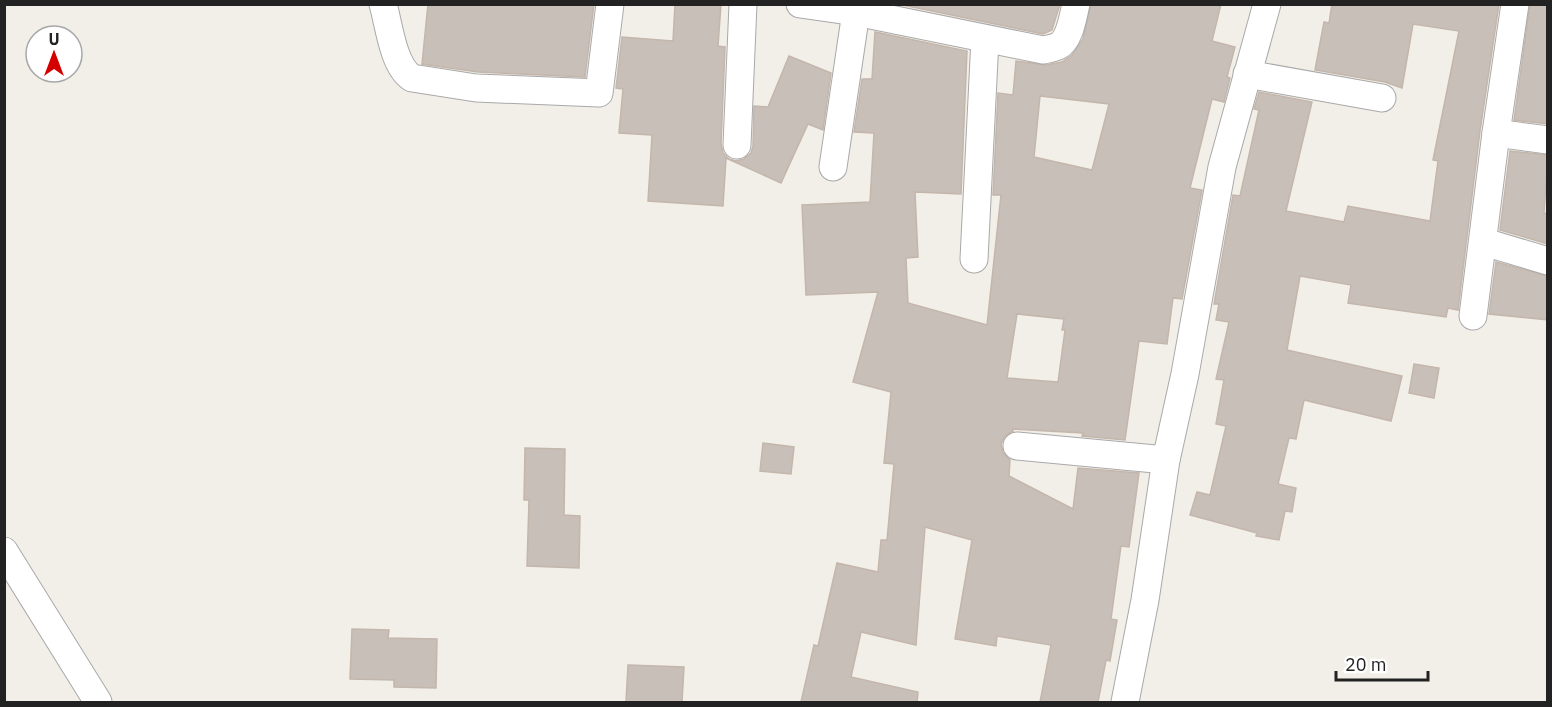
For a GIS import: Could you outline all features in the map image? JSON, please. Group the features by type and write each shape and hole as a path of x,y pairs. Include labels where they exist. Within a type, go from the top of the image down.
{"street":[{"path":"383,4 397,60 406,75 412,78 476,88 599,93 610,4"},
{"path":"737,145 743,4"},
{"path":"800,4 845,9 1043,50 1057,47 1062,43 1070,28 1076,4"},
{"path":"1125,702 1145,600 1166,460 1185,374 1222,167 1267,4"},
{"path":"1473,316 1515,4"},
{"path":"833,167 845,9"},
{"path":"974,259 985,39"},
{"path":"1247,74 1382,98"},
{"path":"1496,133 1548,140"},
{"path":"1484,242 1548,261"},
{"path":"1017,446 1166,460"},
{"path":"4,551 98,702"}],"building":[{"path":"428,4 594,4 585,77 478,72 422,64"},
{"path":"675,4 721,4 718,46 725,47 721,144 723,153 729,159 736,161 744,159 751,153 754,106 768,107 789,56 831,73 823,130 808,124 781,183 726,158 723,206 648,201 652,135 619,133 623,89 616,88 622,37 673,41"},
{"path":"898,4 1060,4 1052,30 1043,34"},
{"path":"1091,4 1221,4 1212,41 1235,47 1227,77 1230,78 1224,102 1212,99 1190,188 1202,190 1182,299 1173,298 1167,344 1139,341 1125,440 1082,436 1083,433 1013,429 1005,436 1001,444 1003,453 1010,460 1009,476 1073,509 1078,468 1139,473 1129,547 1121,546 1111,619 1117,620 1110,661 1106,660 1098,702 1040,702 1051,645 997,636 996,646 955,639 972,540 925,527 916,645 861,632 851,677 918,692 917,702 801,702 814,645 818,646 837,563 878,572 881,540 887,540 894,464 884,463 891,392 853,382 878,292 806,295 802,205 870,202 874,133 854,132 862,79 872,79 875,32 967,51 961,194 915,192 918,257 906,258 908,303 987,325 1001,195 993,195 998,93 1013,95 1016,61 1046,65 1062,62 1072,55 1083,39","holes":["1040,96 1109,104 1092,170 1034,157","1017,314 1064,319 1062,330 1065,330 1058,382 1007,378"]},
{"path":"1332,4 1499,4 1480,131 1458,310 1448,308 1446,317 1348,303 1351,285 1300,276 1287,350 1402,376 1391,421 1304,400 1296,439 1289,438 1278,484 1296,488 1292,512 1285,511 1279,540 1256,536 1257,533 1190,515 1197,492 1210,495 1226,426 1216,424 1224,380 1216,379 1229,322 1216,320 1219,304 1214,304 1233,195 1240,196 1259,110 1254,109 1259,92 1312,102 1286,211 1344,222 1348,206 1430,221 1438,161 1433,160 1459,31 1413,24 1402,88 1385,82 1315,70 1324,22 1329,23"},
{"path":"1530,4 1548,4 1548,124 1514,120"},
{"path":"1510,151 1548,155 1544,213 1548,214 1548,244 1500,230"},
{"path":"1496,262 1548,276 1548,320 1489,314"},
{"path":"1414,364 1439,368 1434,398 1409,393"},
{"path":"763,443 794,447 791,474 760,471"},
{"path":"525,448 565,449 564,515 580,516 579,568 527,566 529,500 524,500"},
{"path":"352,629 389,630 388,638 437,639 436,688 394,687 394,680 350,679"},
{"path":"628,665 684,667 682,702 626,702"}]}
